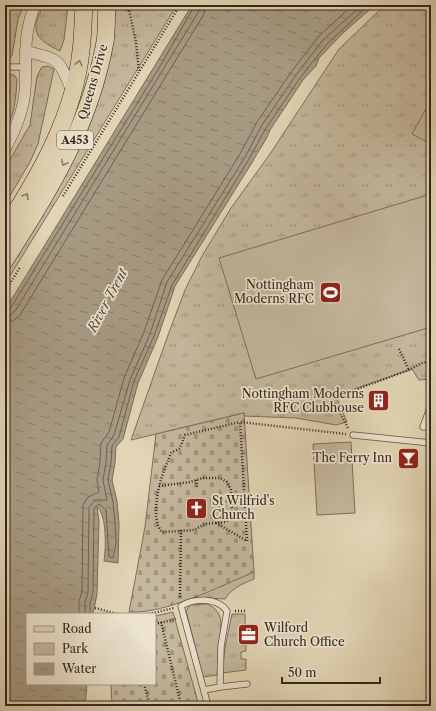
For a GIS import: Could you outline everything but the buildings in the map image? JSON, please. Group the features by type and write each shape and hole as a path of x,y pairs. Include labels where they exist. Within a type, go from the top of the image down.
{"main road":[{"name":"Queens Drive","path":"5,228 34,182 52,146 72,91 81,52 84,5"},
{"name":"Queens Drive","path":"82,38 96,18 98,5"},
{"name":"Queens Drive","path":"5,260 51,188 79,131 90,102 105,40 107,5"}],"street":[{"path":"5,149 16,130 21,112 25,92 25,51 27,27 35,5"},
{"path":"25,51 54,58 62,67 72,91"}],"lane":[{"path":"5,67 25,67"},
{"path":"431,405 423,427 431,427"},
{"path":"353,435 431,443"},
{"path":"208,706 181,606 187,603 204,600 221,605 227,611 221,646 220,687"},
{"path":"204,690 248,684"}],"path":[{"path":"135,5 128,6 136,42 139,72"},
{"path":"60,201 180,5"},
{"path":"5,292 23,262"},
{"path":"399,349 409,370"},
{"path":"338,396 409,370 422,363 431,361"},
{"path":"335,403 353,435"},
{"path":"158,486 202,478 220,478 227,482 231,490 232,513 229,520 225,522 205,524 198,529 181,531 162,532 158,528 158,486 172,452 180,448 185,435 245,421 353,435"},
{"path":"215,523 247,541 240,422"},
{"path":"196,480 197,490"},
{"path":"152,613 181,606 179,583 181,531"},
{"path":"95,608 113,613"},
{"path":"156,624 184,617"},
{"path":"161,622 180,701"},
{"path":"144,685 150,706"}],"green space":[{"path":"7,5 24,5 18,19 12,56 5,58 5,8"},
{"path":"44,5 68,5 64,40 60,51 45,42 37,33 37,21"},
{"path":"122,5 126,11 157,5 177,5 5,284 5,274 38,220 90,123 102,89 111,55 115,10"},
{"path":"385,5 431,5 431,379 419,380 412,369 336,396 347,422 336,425 296,418 244,416 244,413 131,440 185,290 202,256 231,208 270,154 339,49"},
{"path":"48,66 54,69 38,144 30,162 5,204 5,168 30,125 37,76 42,67"},
{"path":"5,74 14,75 17,79 13,112 5,131"},
{"path":"431,100 431,144 412,134"},
{"name":"Nottingham Moderns RFC","path":"431,194 431,327 256,379 219,258"},
{"path":"244,413 254,572 208,592 175,604 159,609 129,612 145,527 156,434"},
{"path":"351,442 355,513 317,515 313,444"},
{"path":"254,572 254,579 234,589 225,599 192,597"},
{"path":"207,604 218,612 221,625 217,675 203,677 186,611 190,605"},
{"path":"173,612 199,706 112,706 111,685 156,685 156,616"},
{"path":"232,614 245,614 246,651 241,652 241,659 246,659 246,670 222,673 225,648"}],"water":[{"name":"River Trent","path":"192,5 375,5 343,33 319,58 316,66 303,80 270,130 267,138 253,161 175,286 158,337 138,383 123,439 116,447 112,480 117,501 119,523 118,563 104,561 104,524 103,517 97,507 99,521 97,594 93,613 26,613 26,685 87,685 85,706 5,706 5,310"}],"place":[{"name":"Nottingham Moderns RFC","path":"330,292"},
{"name":"Nottingham Moderns RFC Clubhouse","path":"379,401"},
{"name":"The Ferry Inn","path":"408,458"},
{"name":"St Wilfrid's Church","path":"196,508"},
{"name":"Wilford Church Office","path":"248,635"}]}
